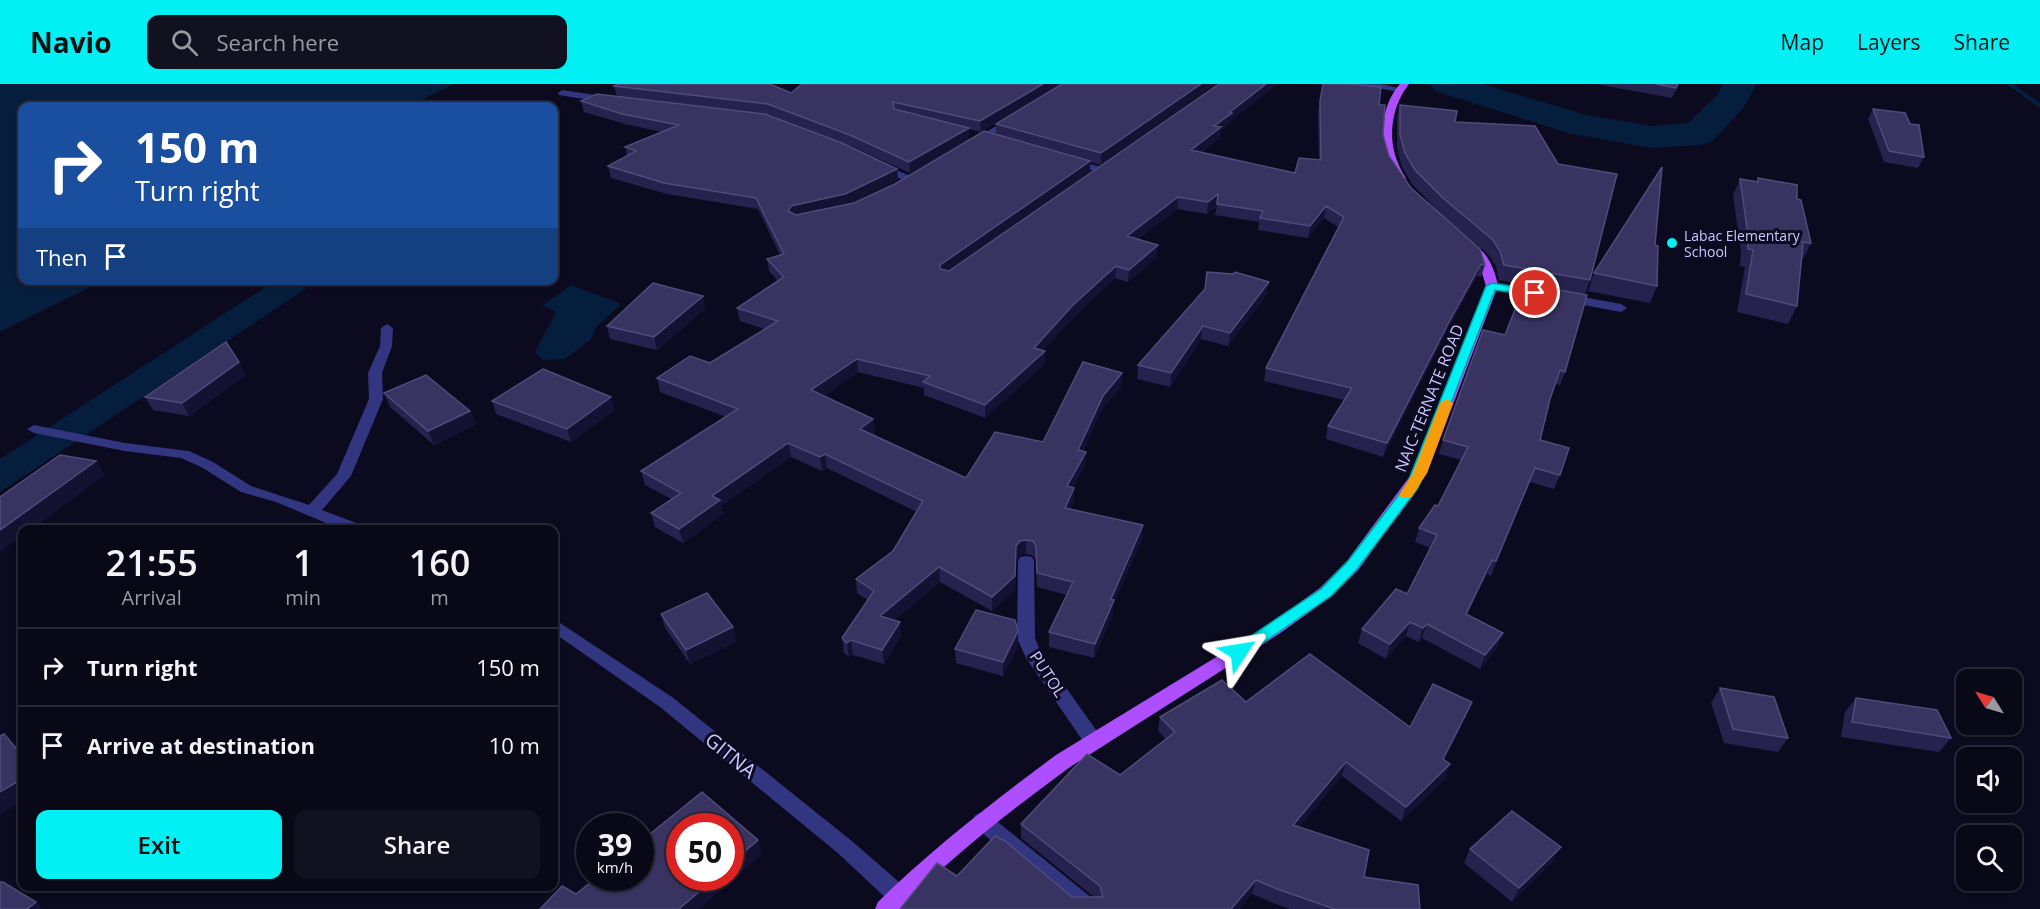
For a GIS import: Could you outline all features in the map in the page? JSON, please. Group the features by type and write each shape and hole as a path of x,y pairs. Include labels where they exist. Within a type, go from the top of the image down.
{"main road":[{"path":"1402,87 1392,108 1388,151 1395,169 1410,191"},
{"path":"1460,238 1483,258 1488,267 1492,286"},
{"name":"NAIC-TERNATE ROAD","path":"893,902 982,821 1063,761 1273,630 1326,592 1353,565 1420,473 1492,286"}],"street":[{"path":"1361,84 1402,87"},
{"path":"561,93 615,101"},
{"path":"966,147 979,135 1023,113"},
{"path":"979,135 995,140"},
{"path":"1061,159 1102,170"},
{"path":"868,160 916,177 901,186"},
{"path":"1093,177 1112,164"},
{"path":"1492,286 1621,308"},
{"path":"312,511 344,476 376,399 375,374 386,346 387,328"},
{"path":"34,429 184,454 208,465 246,489 281,499 347,525"},
{"name":"PUTOL","path":"1026,561 1026,638 1032,653 1095,742"},
{"name":"GITNA","path":"558,628 666,702 846,848 893,902"},
{"path":"982,821 1089,909"}],"water":[{"path":"0,84 454,84 417,102 18,102 18,285 94,285 0,332"},
{"path":"269,285 307,288 0,492 0,459"},
{"path":"571,285 621,304 597,326 591,339 565,359 543,360 535,352 556,312 542,306"}],"building":[{"path":"618,84 770,84 791,93 802,84 1043,84 980,121 893,102 894,109 969,128 909,162 850,135 768,104 614,86"},
{"path":"1062,84 1201,84 1101,153 996,124"},
{"path":"1219,84 1266,84 1214,126 1221,127 1191,150 1295,173 1299,158 1321,160 1320,101 1323,84 1381,87 1379,105 1385,105 1383,135 1389,156 1411,188 1480,249 1485,265 1481,264 1449,322 1387,443 1328,426 1352,388 1266,368 1344,217 1326,206 1310,226 1260,218 1263,211 1217,204 1218,194 1208,202 1178,197 1127,236 1158,245 1129,270 1116,266 1072,306 1034,348 1045,351 985,405 923,382 930,376 857,359 811,390 873,419 860,429 966,478 995,432 1043,442 1083,362 1122,373 1103,396 1078,450 1086,452 1067,486 1074,488 1065,508 1143,525 1111,599 1114,600 1095,644 1049,632 1073,582 1037,573 1036,546 1033,541 1026,540 1020,541 1016,546 1015,576 992,597 939,567 880,616 900,622 882,650 851,640 847,643 842,638 874,591 856,579 893,551 923,501 825,454 820,457 788,443 712,496 720,500 679,529 651,513 681,493 641,471 738,409 657,378 690,356 710,363 778,321 737,308 784,277 767,259 784,254 756,198 664,183 608,166 636,151 625,147 679,125 622,114 581,101 597,94 765,114 842,143 897,169 845,194 791,206 788,211 796,215 854,203 895,184 984,131 1090,161 940,265 940,269 949,271"},
{"path":"1656,84 1678,84 1676,88"},
{"path":"1400,105 1457,111 1455,122 1535,126 1558,164 1617,174 1590,280 1504,265 1500,251 1493,240 1444,199 1415,170 1405,153 1400,135"},
{"path":"1873,109 1905,113 1910,124 1919,125 1924,157 1889,151"},
{"path":"1662,167 1655,245 1658,246 1657,286 1594,273"},
{"path":"1758,178 1797,185 1797,199 1801,200 1811,243 1803,242 1797,306 1746,294 1753,250 1748,249 1740,179 1758,182"},
{"path":"1207,272 1233,274 1235,272 1269,282 1230,333 1203,326 1171,373 1138,365 1205,289"},
{"path":"653,283 703,296 654,337 607,326"},
{"path":"1525,284 1587,295 1565,372 1560,370 1550,399 1540,440 1569,448 1560,475 1535,468 1496,561 1492,560 1466,614 1503,633 1485,655 1427,624 1423,628 1410,622 1390,644 1362,629 1396,589 1407,594 1437,535 1419,528 1435,505 1438,506 1468,447 1443,440 1483,330 1505,335"},
{"path":"226,342 239,362 182,403 145,397"},
{"path":"543,369 611,397 567,429 492,401"},
{"path":"426,375 470,411 428,431 384,393"},
{"path":"60,455 96,461 0,530 0,497"},
{"path":"707,593 733,627 686,650 661,614"},
{"path":"976,610 1015,620 1018,631 1003,662 955,649"},
{"path":"1310,654 1410,727 1433,684 1472,702 1443,759 1450,764 1406,807 1346,762 1293,825 1369,850 1364,877 1418,885 1420,909 1335,909 1256,880 1231,909 900,909 937,863 957,876 995,836 1005,841 1072,897 1103,897 1100,886 1021,824 1087,754 1120,775 1175,732 1160,717 1222,680 1246,702"},
{"path":"1720,688 1774,697 1788,738 1733,729"},
{"path":"1856,698 1937,710 1951,738 1852,722"},
{"path":"4,734 18,750 18,781 0,792 0,736"},
{"path":"702,792 726,813 676,813"},
{"path":"1512,811 1561,847 1519,888 1470,849"},
{"path":"666,821 666,891 700,891 679,909 540,909 562,886 576,894 580,891 654,891 654,831"},
{"path":"744,828 758,840 744,852"},
{"path":"0,882 36,902 27,909 0,909"}],"waterway":[{"path":"1447,84 1581,125 1652,137 1699,134 1732,100 1740,84"},
{"path":"2009,84 2040,106"}],"slow traffic":[{"path":"1406,495 1420,473 1447,403"}],"place":[{"name":"Labac Elementary School","path":"1672,243"}],"route":[{"path":"1239,652 1326,592 1353,565 1413,485 1420,473 1492,286 1535,293"}]}
